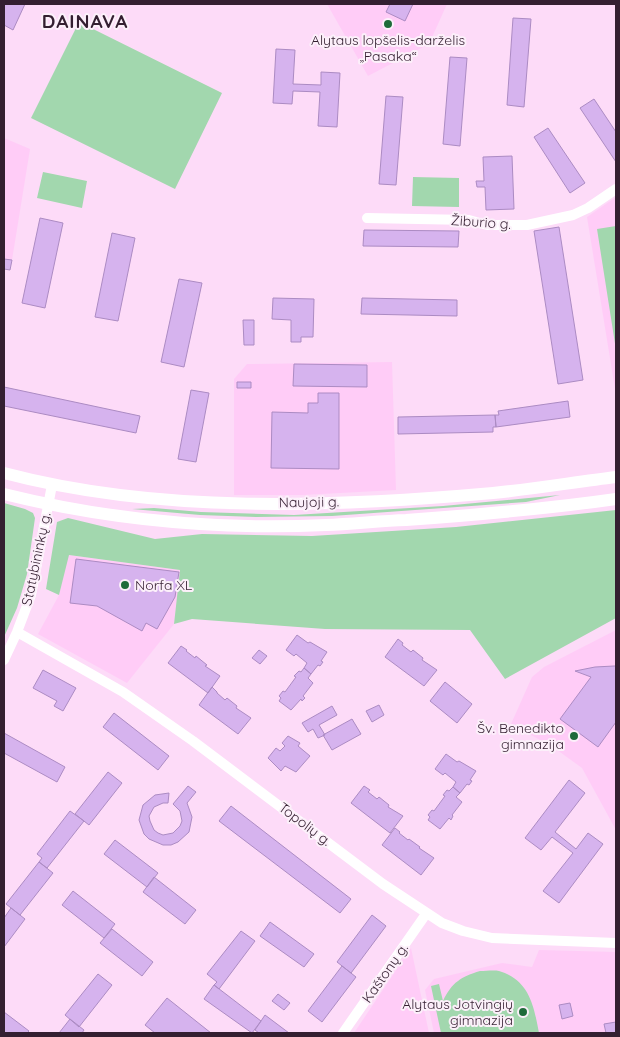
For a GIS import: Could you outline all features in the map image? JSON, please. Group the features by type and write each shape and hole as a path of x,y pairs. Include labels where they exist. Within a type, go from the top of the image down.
{"main road":[{"name":"Naujoji g.","path":"4,473 52,485 210,503 324,503 493,493 616,477"},
{"name":"Naujoji g.","path":"4,494 48,505 101,514 154,520 260,526 326,525 496,514 616,499"}],"street":[{"name":"Žiburio g.","path":"367,218 469,220 487,225 527,224 573,215 588,208 616,189"},
{"name":"Statybininkų g.","path":"4,660 31,595 52,485"},
{"name":"Topolių g.","path":"17,632 123,692 193,741 383,884 442,923 463,931 492,938 616,944"},
{"name":"Kaštonų g.","path":"343,1033 426,914"}],"shaded area":[{"name":"Alytaus lopšelis-darželis „Pasaka“","path":"327,4 447,4 429,44 368,76"},
{"path":"4,138 30,149 12,260 4,259"},
{"path":"616,197 616,395 587,217"},
{"path":"392,362 396,490 303,495 234,495 234,379 247,364"},
{"path":"68,555 181,570 174,624 127,683 38,634 59,595"},
{"name":"Šv. Benedikto gimnazija","path":"616,630 616,830 582,768 553,747 511,724 532,677 544,667"},
{"path":"411,948 429,1033 354,1033"},
{"name":"Alytaus Jotvingių gimnazija","path":"539,950 616,952 616,1033 434,1033 425,990 434,979 502,963 532,967"}],"green space":[{"path":"79,22 222,93 175,189 31,118"},
{"path":"43,172 87,181 82,208 37,198"},
{"path":"413,177 459,178 459,207 412,206"},
{"path":"616,226 616,350 597,229"},
{"path":"560,495 526,502 332,516 256,517 200,515 132,509 154,508 201,512 294,515 443,506"},
{"path":"4,503 25,509 33,513 35,518 27,574 17,608 4,637"},
{"path":"616,510 616,618 505,679 470,630 325,629 192,619 174,624 180,570 69,555 59,595 46,589 57,522 68,518 155,539 202,534 312,536 456,527"},
{"path":"480,971 499,971 518,981 529,996 539,1033 441,1033 431,986 439,984 443,1001 450,989 458,981"}],"building":[{"path":"4,4 25,4 13,30 4,25"},
{"path":"390,4 413,4 405,21 386,12"},
{"path":"513,18 531,19 524,107 507,105"},
{"path":"276,49 295,50 293,84 321,85 321,72 340,73 337,127 318,126 320,92 293,91 292,104 273,103"},
{"path":"450,57 467,58 460,146 443,144"},
{"path":"386,96 403,97 396,185 379,184"},
{"path":"594,99 616,132 616,162 580,108"},
{"path":"548,128 585,183 570,193 534,137"},
{"path":"512,156 514,209 486,210 485,187 477,187 476,181 484,181 483,157"},
{"path":"40,218 63,223 45,308 22,303"},
{"path":"559,227 583,380 558,384 534,231"},
{"path":"364,230 459,231 458,247 363,246"},
{"path":"112,233 135,238 118,321 95,317"},
{"path":"4,259 12,260 10,270 4,269"},
{"path":"179,279 202,283 184,367 161,362"},
{"path":"273,298 314,299 313,337 301,337 301,342 291,342 291,320 272,319"},
{"path":"362,298 457,300 457,316 361,314"},
{"path":"243,320 254,320 254,345 244,345"},
{"path":"294,364 367,365 367,387 293,386"},
{"path":"237,382 251,382 251,388 237,388"},
{"path":"4,387 140,416 136,433 4,406"},
{"path":"191,390 209,393 196,462 178,459"},
{"path":"318,393 339,393 339,469 271,468 272,412 308,413 308,403 318,403"},
{"path":"568,401 570,417 496,427 495,415 499,415 498,411"},
{"path":"495,415 496,427 493,427 493,432 398,434 398,417"},
{"name":"Norfa XL","path":"76,559 179,572 175,597 157,629 146,623 142,631 97,606 70,603"},
{"path":"297,635 308,643 310,642 327,652 321,661 323,662 311,674 304,668 307,663 296,654 294,656 286,650"},
{"path":"398,639 403,643 402,645 411,652 413,650 423,658 422,660 437,670 424,686 385,657"},
{"path":"181,646 220,676 208,693 168,663"},
{"path":"259,650 267,656 260,664 252,658"},
{"path":"616,666 616,722 598,747 560,719 591,677 575,671 595,667"},
{"path":"304,668 311,674 308,678 313,683 303,696 305,698 302,701 301,699 291,710 279,701 281,698 279,696 283,691 285,692 296,677 294,676"},
{"path":"43,670 76,688 63,711 54,706 57,701 33,688"},
{"path":"445,682 472,704 457,723 430,701"},
{"path":"212,687 225,700 227,698 237,706 236,708 251,718 238,734 199,705"},
{"path":"379,705 384,715 372,722 366,711"},
{"path":"332,706 337,715 319,725 325,735 318,738 313,729 308,732 302,723"},
{"path":"114,713 169,756 158,770 103,727"},
{"path":"352,719 361,734 332,750 323,735"},
{"path":"4,733 65,767 57,782 4,753"},
{"path":"288,736 300,743 298,746 310,756 296,772 285,766 281,771 268,758 276,748 280,751 285,746 282,743"},
{"path":"446,754 457,762 459,761 476,771 470,780 472,781 460,793 453,787 456,782 445,773 443,775 435,769"},
{"path":"108,772 122,783 89,825 75,814"},
{"path":"569,780 585,793 555,832 576,849 588,833 603,844 559,903 543,891 573,853 552,837 541,850 525,838"},
{"path":"188,786 196,792 187,803 192,817 189,832 178,842 171,845 163,845 149,839 144,834 139,820 143,805 155,795 169,793 168,803 154,807 149,816 154,830 158,833 163,835 173,833 182,821 180,811 173,804"},
{"path":"364,786 377,799 379,797 389,805 388,807 403,816 390,833 351,803"},
{"path":"453,787 460,793 456,797 462,802 452,815 451,820 449,818 440,829 428,820 430,817 428,815 432,810 434,811 447,790 449,791"},
{"path":"231,806 351,899 340,913 219,821"},
{"path":"70,811 84,821 47,868 39,862 42,858 37,854"},
{"path":"395,828 408,840 434,858 421,875 382,845"},
{"path":"115,840 158,873 147,887 104,854"},
{"path":"39,862 53,873 20,915 6,904"},
{"path":"154,877 196,910 185,924 143,892"},
{"path":"73,891 115,924 104,938 62,905"},
{"path":"11,908 25,919 4,947 4,918"},
{"path":"372,915 386,926 351,973 337,962"},
{"path":"270,922 314,954 304,967 260,936"},
{"path":"112,929 153,962 142,976 100,943"},
{"path":"241,931 255,941 219,989 214,985 217,982 207,974"},
{"path":"342,966 356,977 322,1022 308,1011"},
{"path":"98,974 112,985 79,1027 65,1015"},
{"path":"214,985 261,1021 252,1033 204,999"},
{"path":"278,994 290,1003 284,1010 272,1001"},
{"path":"167,998 211,1033 155,1033 145,1025"},
{"path":"570,1003 573,1016 562,1019 559,1005"},
{"path":"4,1012 29,1031 27,1033 4,1033"},
{"path":"265,1015 289,1033 259,1033 255,1030"},
{"path":"70,1019 84,1030 82,1033 59,1033"},
{"path":"616,1022 616,1033 606,1033 604,1024"}],"place":[{"name":"Alytaus lopšelis-darželis „Pasaka“","path":"388,24"},
{"name":"Norfa XL","path":"125,585"},
{"name":"Šv. Benedikto gimnazija","path":"574,736"},
{"name":"Alytaus Jotvingių gimnazija","path":"523,1012"}],"district":[{"name":"DAINAVA","path":"85,21"}]}
